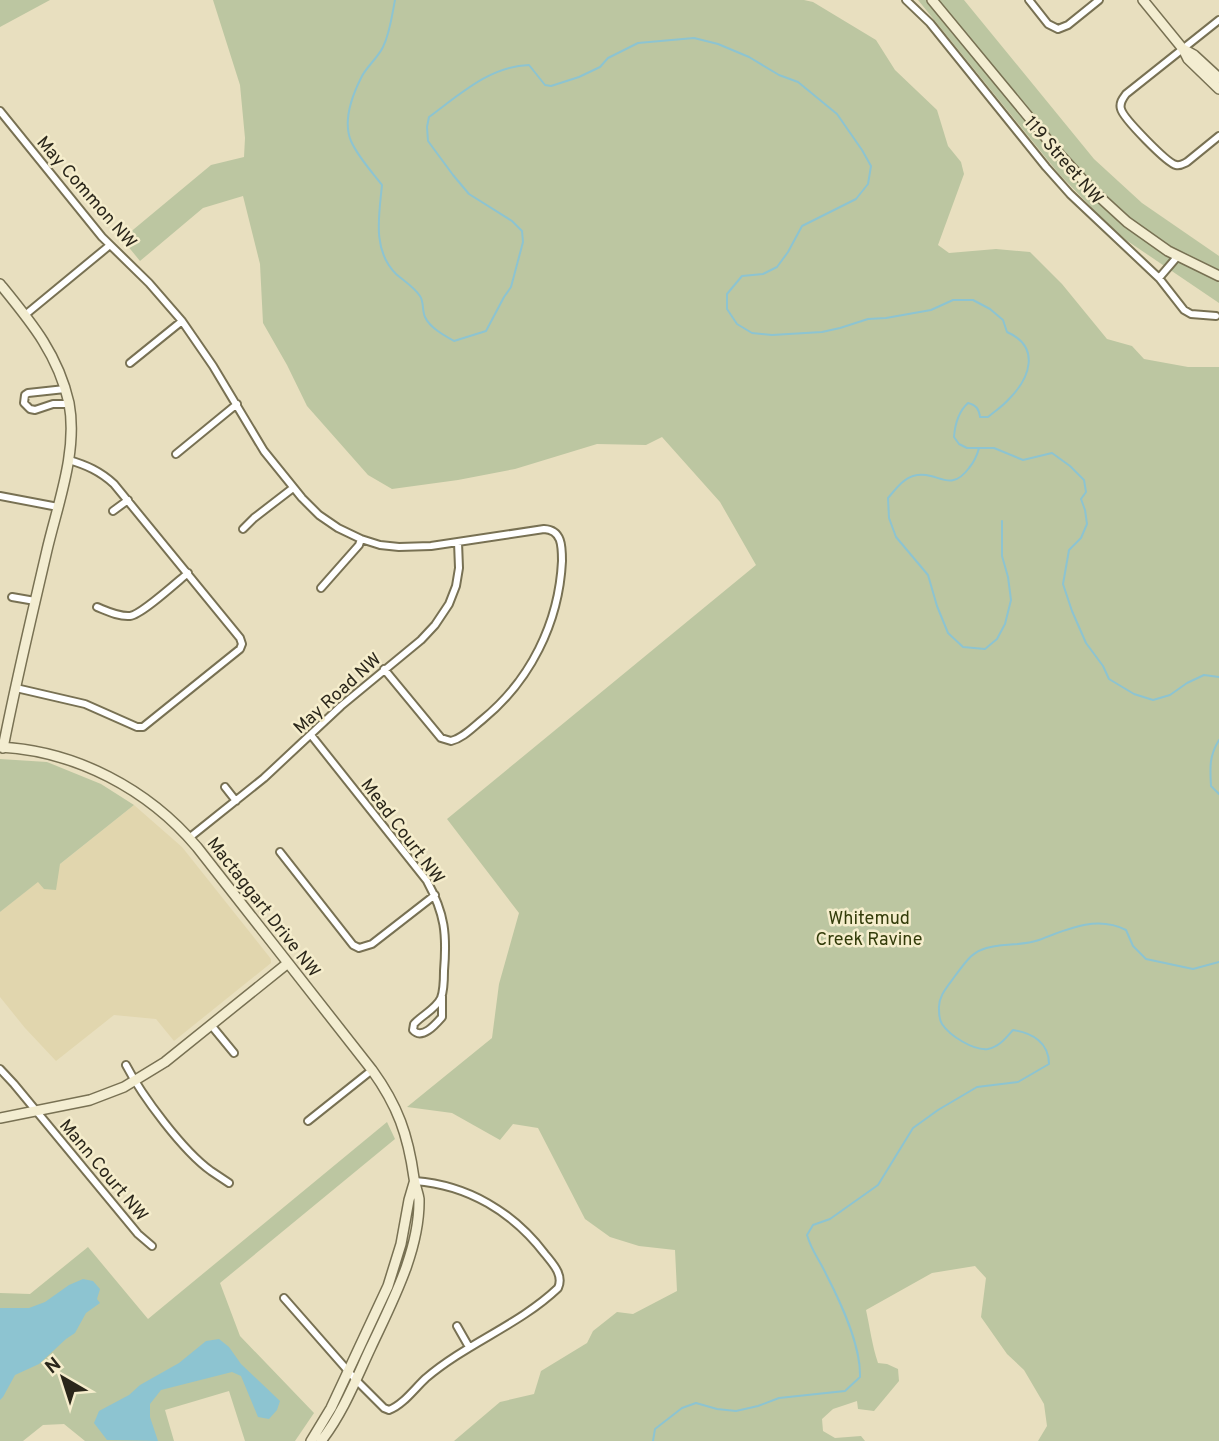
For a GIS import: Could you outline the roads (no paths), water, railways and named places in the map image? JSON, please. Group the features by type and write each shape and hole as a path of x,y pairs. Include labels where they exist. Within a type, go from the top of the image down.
{"street":[{"name":"119 Street NW","path":"906,0 926,18 1063,186 1159,278 1184,310 1191,314 1216,316"},
{"name":"119 Street NW","path":"932,0 1077,175 1117,214 1177,257 1219,276"},
{"path":"1029,0 1048,24 1055,28 1068,24 1099,0"},
{"path":"1143,0 1188,59 1219,89"},
{"path":"1219,20 1126,94 1121,105 1125,116 1141,135 1168,160 1178,165 1187,162 1219,136"},
{"path":"1183,49 1194,55 1219,78"},
{"name":"May Common NW","path":"0,111 110,245 149,283 182,321 204,351 264,451 293,488 319,515 361,539 409,548 547,529 559,537 562,556 559,592 552,620 532,662 517,685 498,706 461,737 451,741 443,740 384,669"},
{"path":"25,315 110,245"},
{"path":"1159,278 1177,257"},
{"path":"0,284 40,334 54,359 69,404 71,428 69,460 1,748"},
{"path":"130,363 182,321"},
{"path":"65,390 28,393 24,403 35,410 52,404 69,404"},
{"path":"176,454 237,404"},
{"path":"16,688 85,704 137,727 143,727 241,646 240,638 114,484 87,465 69,460"},
{"path":"243,529 293,488"},
{"path":"0,496 58,507"},
{"path":"113,511 128,500"},
{"path":"321,588 359,545 361,539"},
{"name":"May Road NW","path":"189,838 272,771 341,706 428,634 453,594 458,576 458,542"},
{"path":"97,607 131,616 140,612 188,573"},
{"path":"12,597 35,601"},
{"name":"Mead Court NW","path":"312,735 427,881 442,913 446,933 442,1017 426,1032 417,1034 413,1030 414,1024 442,996"},
{"name":"Mactaggart Drive NW","path":"1,748 60,757 102,773 147,800 189,838 388,1094 411,1152 419,1200 417,1214 408,1259 391,1305 356,1380 321,1441"},
{"path":"225,787 236,801"},
{"path":"280,852 353,945 359,948 368,947 435,895"},
{"path":"0,1118 90,1100 135,1082 288,963"},
{"path":"212,1024 234,1053"},
{"path":"126,1065 135,1082 195,1158 229,1182"},
{"name":"Mann Court NW","path":"0,1069 138,1234 152,1246"},
{"path":"308,1121 372,1070"},
{"path":"284,1298 356,1380 389,1410 432,1373 520,1317 555,1291 560,1282 558,1273 528,1234 499,1209 456,1188 415,1181"},
{"name":"Mactaggart Drive NW","path":"311,1441 331,1408 391,1277 415,1181"},
{"path":"457,1326 469,1348"}],"water":[{"path":"83,1279 93,1281 100,1289 97,1299 100,1303 86,1313 75,1333 39,1364 15,1375 0,1400 0,1308 29,1308 45,1302 69,1285"},
{"path":"219,1339 280,1401 277,1410 269,1419 258,1417 241,1376 232,1372 161,1390 150,1404 150,1417 158,1441 107,1440 94,1423 99,1411 179,1363 206,1341"}],"waterway":[{"path":"395,0 385,42 363,74 350,109 348,126 357,153 382,185 379,232 383,254 388,265 420,296 425,317 434,328 454,341 486,331 511,287 523,242 522,231 512,221 469,194 453,175 428,141 429,117 476,83 501,70 529,65 545,85 551,86 600,67 608,58 638,43 694,38 718,44 749,57 779,75 798,82 837,114 871,166 868,184 856,199 802,226 777,267 763,274 742,276 727,294 727,309 737,324 752,333 772,335 822,332 868,319 931,310 953,300 973,300 990,309 1003,320 1007,332 1025,346 1029,363 1027,373 1016,391 988,417 980,417 977,408 968,403 958,418 954,437 959,444 967,448 994,448 1023,460 1052,453 1084,480 1086,492 1081,499 1087,524 1081,538 1069,550 1063,584 1086,643 1109,679 1134,694 1153,700 1170,695 1204,675 1219,677"},
{"path":"979,448 971,466 955,480 921,475 909,477 888,498 889,518 896,537 928,575 948,633 963,647 985,649 997,639 1005,624 1011,600 1002,556 1002,521"},
{"path":"1219,740 1212,757 1210,773 1211,786 1219,794"},
{"path":"653,1441 655,1429 682,1408 696,1403 736,1411 779,1398 845,1391 860,1377 857,1351 849,1324 807,1235 813,1225 830,1219 878,1185 913,1128 938,1110 977,1087 1018,1082 1049,1064 1043,1045 1027,1034 1013,1030 996,1046 982,1049 963,1042 942,1024 939,1009 942,995 973,954 995,946 1032,942 1082,925 1104,924 1126,930 1133,946 1146,959 1193,969 1219,962"}],"park label":[{"name":"Whitemud Creek Ravine","path":"869,928"}]}
